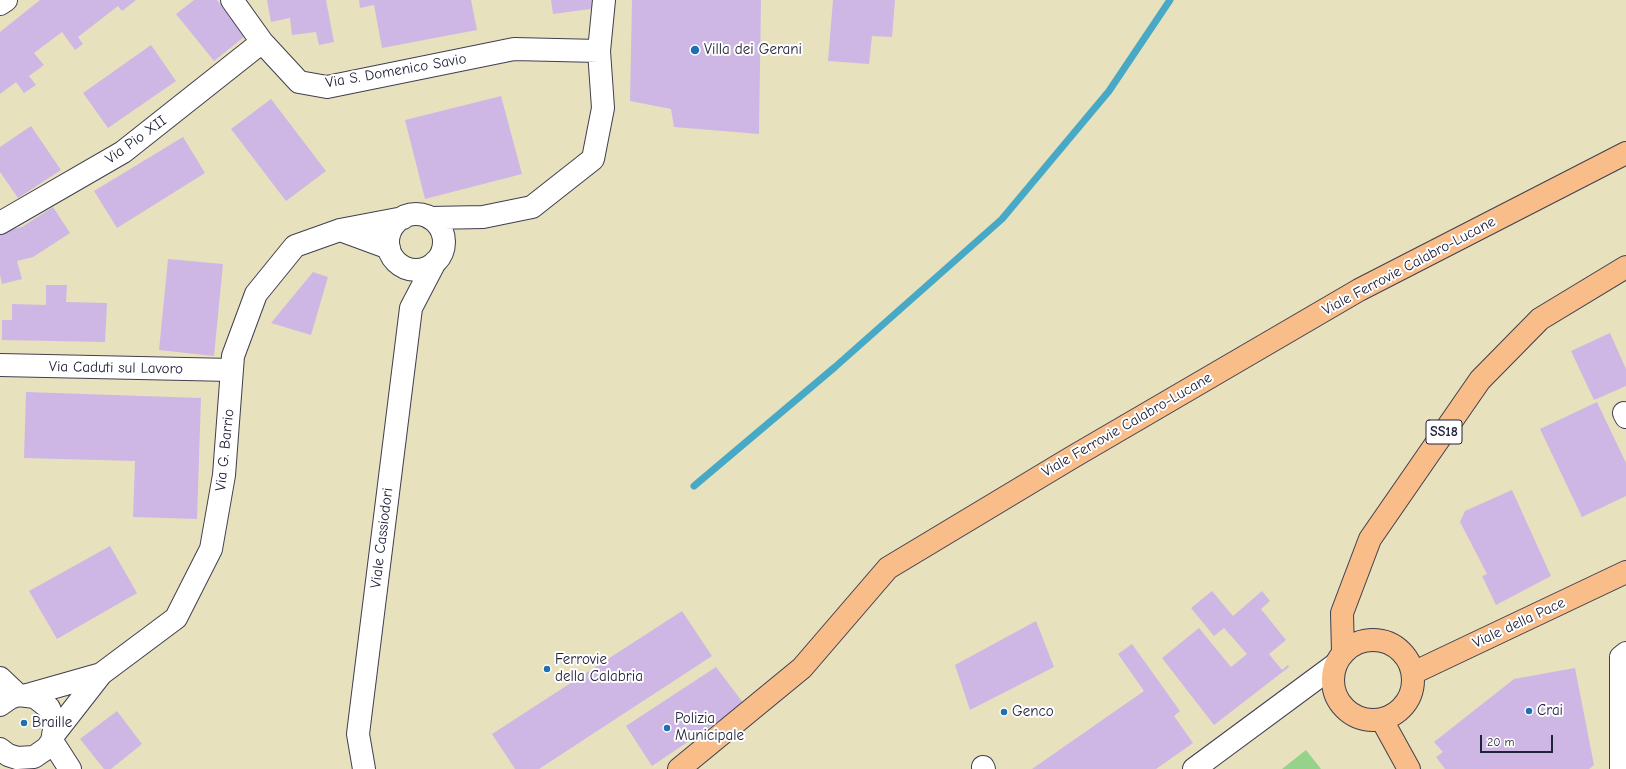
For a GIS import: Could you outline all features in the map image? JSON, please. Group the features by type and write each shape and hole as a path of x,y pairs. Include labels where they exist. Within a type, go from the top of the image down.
{"main road":[{"name":"Viale Ferrovie Calabro-Lucane","path":"679,769 802,668 888,568 1071,458 1359,290 1626,153"},
{"name":"SS18","path":"1339,659 1342,613 1370,539 1480,380 1540,319 1626,267"},
{"name":"Viale della Pace","path":"1413,673 1626,572"},
{"path":"1378,640 1390,644 1401,651 1408,661 1413,673 1413,685 1410,697 1403,708 1382,720 1372,721 1353,716 1338,702 1332,683 1339,659 1352,645 1365,641 1378,640"},
{"path":"1382,720 1409,769"}],"street":[{"path":"0,4 6,0"},
{"name":"Via S. Domenico Savio","path":"232,0 262,42 299,82 327,87 514,49 600,51"},
{"path":"393,256 388,239 391,230 396,223 404,218 412,215 421,215 430,218 482,218 532,207 593,159 603,108 600,51 604,0"},
{"name":"Via Pio XII","path":"0,223 123,152 262,42"},
{"name":"Via G. Barrio","path":"101,674 176,618 211,549 224,475 233,356 256,294 295,246 340,230 404,218"},
{"path":"340,230 393,256 415,270 424,269 435,262 442,250 443,241 437,224 430,218"},
{"path":"443,241 482,218"},
{"name":"Viale Cassiodori","path":"393,256 411,308"},
{"name":"Viale Cassiodori","path":"364,769 358,734 411,308 435,262"},
{"name":"Via Caduti sul Lavoro","path":"0,365 232,370"},
{"path":"1621,769 1621,657 1626,653"},
{"path":"1194,769 1339,659"},
{"path":"15,699 101,674"},
{"path":"0,749 8,755 31,766 101,674"},
{"path":"0,678 15,699"},
{"path":"15,699 35,697 49,708 54,720 53,737 70,769"}],"green space":[{"path":"1306,750 1321,769 1282,769"}],"building":[{"path":"40,0 136,0 122,11 118,6 78,37 83,44 75,50 62,32 34,53 44,65 29,76 36,85 24,93 16,82 0,94 0,32"},
{"path":"194,0 217,0 245,36 214,61 176,14"},
{"path":"267,0 326,0 334,42 319,45 316,32 292,35 290,18 271,22"},
{"path":"359,0 471,0 477,30 382,48 374,5 360,8"},
{"path":"551,0 597,0 598,8 553,14"},
{"name":"Villa dei Gerani","path":"632,0 761,0 759,134 674,127 671,109 630,101"},
{"path":"833,0 895,0 892,37 872,36 869,64 828,61"},
{"path":"151,45 176,81 108,128 83,93"},
{"path":"501,96 522,174 425,199 405,120"},
{"path":"271,99 326,171 286,201 231,129"},
{"path":"31,126 61,170 18,198 0,172 0,147"},
{"path":"183,137 205,173 117,228 94,191"},
{"path":"53,207 70,233 33,257 17,261 22,279 2,284 0,275 0,232 22,227"},
{"path":"168,259 223,264 214,356 159,350"},
{"path":"313,272 328,277 311,335 271,323"},
{"path":"46,285 67,285 66,302 107,303 105,342 2,340 2,320 12,320 12,304 46,305"},
{"path":"1610,333 1626,369 1626,386 1594,400 1571,351"},
{"path":"26,392 201,398 197,519 133,517 135,461 24,458"},
{"path":"1597,402 1626,463 1626,496 1582,517 1540,429"},
{"path":"1512,490 1551,576 1496,605 1482,576 1487,574 1460,522 1465,511"},
{"path":"110,546 137,593 57,639 29,591"},
{"path":"1212,591 1233,616 1262,591 1270,601 1261,609 1286,640 1269,654 1282,670 1288,665 1289,667 1214,725 1162,658 1199,628 1231,667 1247,654 1224,628 1214,636 1191,608"},
{"path":"682,611 712,656 539,769 515,769 492,734"},
{"path":"1036,621 1054,667 970,710 955,665"},
{"path":"1132,644 1180,711 1174,716 1193,743 1156,769 1032,769 1144,691 1118,654"},
{"name":"Polizia Municipale","path":"716,667 744,704 652,766 626,726"},
{"name":"Crai","path":"1575,668 1594,765 1589,769 1445,769 1436,757 1443,752 1434,742 1514,679"},
{"path":"117,711 142,744 111,769 104,769 80,739"}],"waterway":[{"path":"694,486 835,367 1002,219 1109,91 1170,0"}],"place":[{"name":"Villa dei Gerani","path":"695,50"},
{"name":"Ferrovie della Calabria","path":"547,669"},
{"name":"Crai","path":"1529,711"},
{"name":"Genco","path":"1004,712"},
{"name":"Braille","path":"24,723"},
{"name":"Polizia Municipale","path":"667,728"}]}
